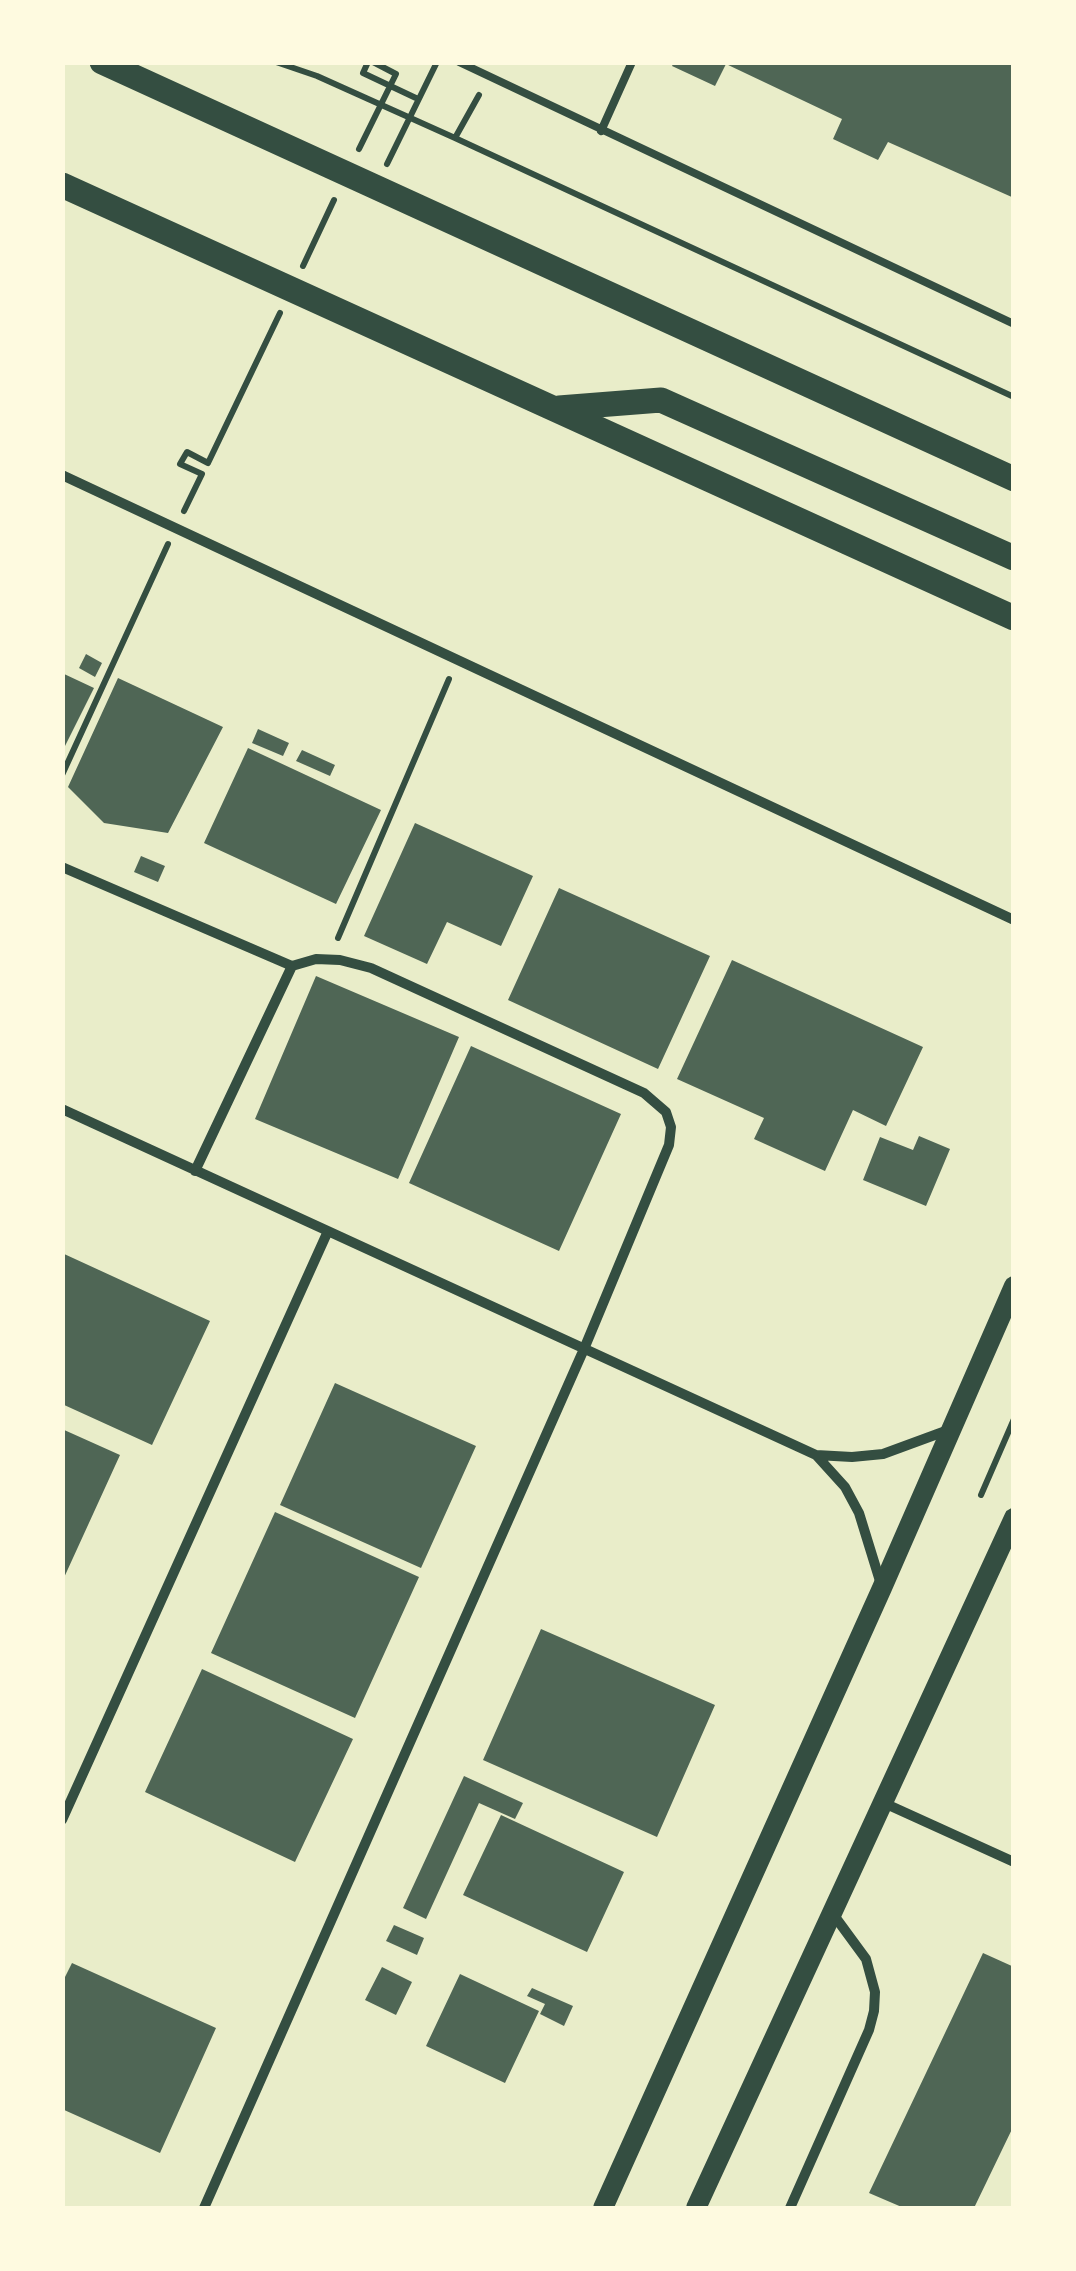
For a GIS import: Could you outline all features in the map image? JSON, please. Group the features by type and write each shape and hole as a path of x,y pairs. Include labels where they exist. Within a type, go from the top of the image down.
{"main road":[{"path":"102,62 1014,479"},
{"path":"62,185 1014,618"},
{"path":"559,408 661,400 1014,558"},
{"path":"603,2208 1014,1286"},
{"path":"696,2208 1014,1518"}],"street":[{"path":"62,475 1014,920"},
{"path":"62,867 292,966 340,960 371,968 644,1093 666,1112 672,1127 669,1145 584,1348 204,2208"},
{"path":"195,1170 292,966"},
{"path":"62,1109 816,1455 883,1454 951,1428"},
{"path":"62,1820 328,1231"},
{"path":"816,1455 845,1487 859,1512 882,1588"},
{"path":"883,1802 1014,1862"},
{"path":"790,2208 870,2030 874,2011 866,1959 832,1912"}],"lane":[{"path":"458,62 1014,324"},
{"path":"601,131 632,62"}],"path":[{"path":"276,62 410,117 1014,397"},
{"path":"396,74 370,62 364,72 418,99"},
{"path":"376,188 436,62"},
{"path":"455,138 488,78"},
{"path":"62,775 202,474 180,464 186,452 208,462"},
{"path":"316,960 338,939 458,658"},
{"path":"980,1495 1014,1419"}],"building":[{"path":"674,62 1014,62 1014,198 888,142 878,160 833,139 842,119 726,64 715,86 672,66"},
{"path":"86,654 102,663 95,677 79,668"},
{"path":"62,673 94,688 62,752"},
{"path":"118,678 223,727 168,833 104,823 68,787"},
{"path":"258,729 289,743 283,756 252,743"},
{"path":"248,748 381,810 336,904 204,843"},
{"path":"302,750 335,765 330,776 296,761"},
{"path":"415,823 533,876 501,946 447,922 427,964 364,936"},
{"path":"141,856 165,866 158,882 134,872"},
{"path":"559,888 710,956 658,1069 508,1000"},
{"path":"732,960 923,1047 886,1126 853,1110 825,1171 754,1139 764,1118 677,1079"},
{"path":"316,976 459,1037 398,1179 255,1119"},
{"path":"471,1046 621,1114 559,1251 409,1183"},
{"path":"919,1136 950,1149 926,1206 863,1180 880,1137 913,1150"},
{"path":"62,1253 210,1321 152,1445 62,1404"},
{"path":"335,1383 476,1446 421,1568 280,1505"},
{"path":"62,1429 120,1455 62,1582"},
{"path":"275,1512 419,1577 355,1718 211,1653"},
{"path":"541,1629 715,1705 657,1837 483,1760"},
{"path":"202,1669 353,1739 295,1862 145,1792"},
{"path":"464,1776 523,1803 515,1819 479,1803 426,1919 403,1908"},
{"path":"501,1815 624,1872 587,1952 463,1895"},
{"path":"394,1925 424,1938 417,1955 386,1941"},
{"path":"983,1953 1014,1967 1014,2125 974,2208 904,2208 869,2193"},
{"path":"72,1963 216,2028 160,2153 62,2109 62,1983"},
{"path":"382,1967 412,1982 396,2015 365,2000"},
{"path":"460,1974 539,2011 505,2083 426,2046"},
{"path":"532,1988 573,2006 564,2026 540,2014 545,2004 527,1996"}]}
